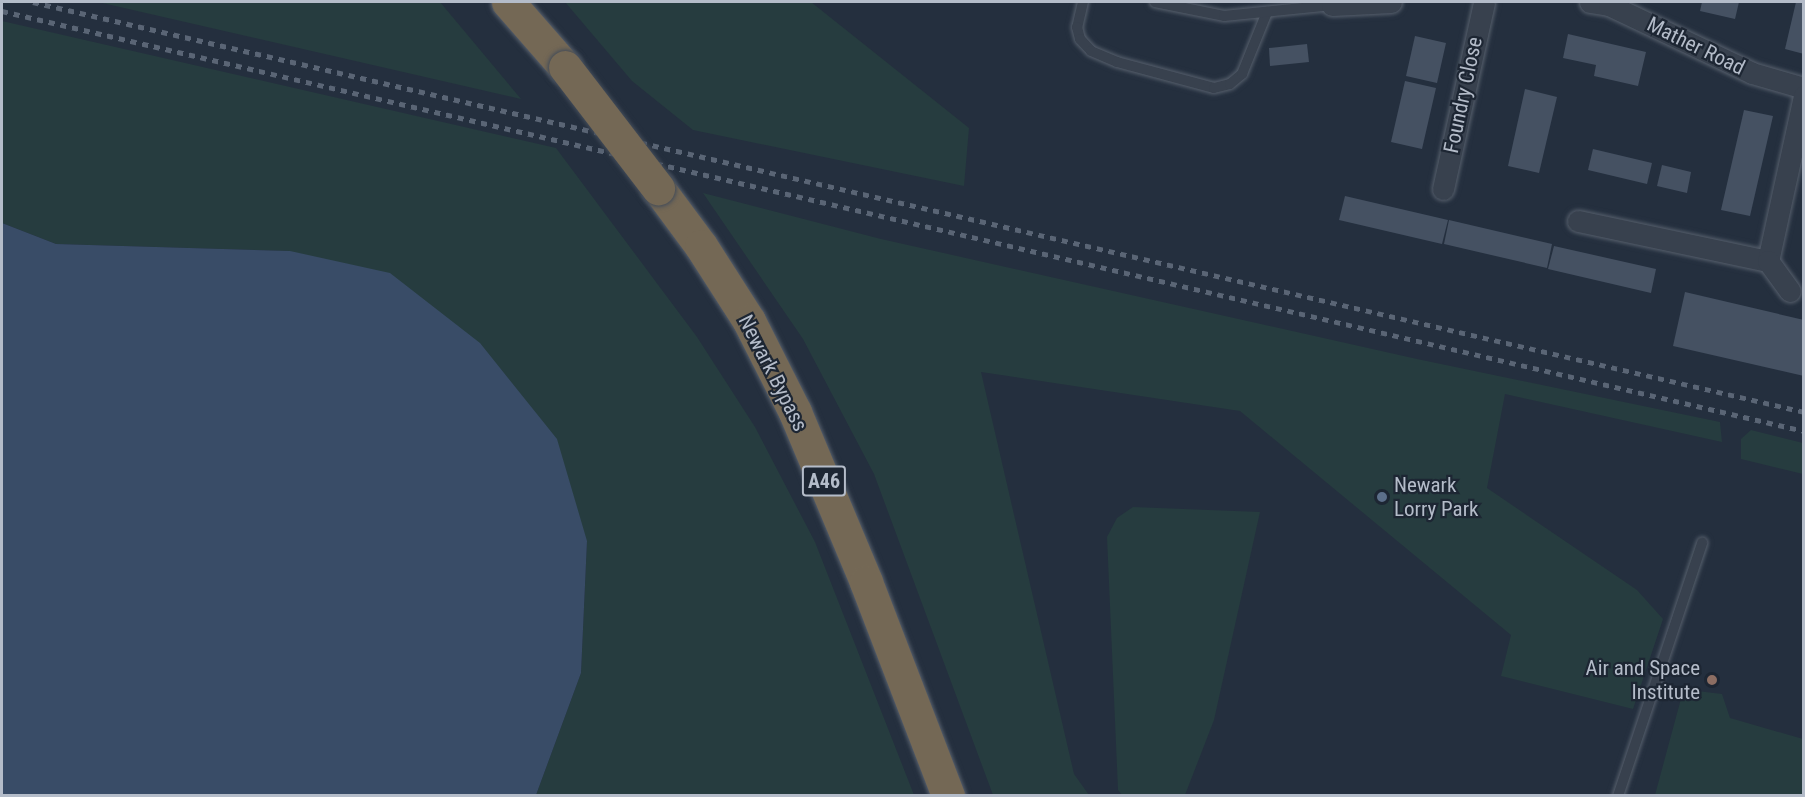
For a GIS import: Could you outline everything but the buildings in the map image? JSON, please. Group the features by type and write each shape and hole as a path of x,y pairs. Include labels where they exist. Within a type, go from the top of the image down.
{"highway":[{"name":"Newark Bypass","path":"508,2 565,67 658,188 701,246 749,321 795,412 866,582 948,795"}],"street":[{"path":"1332,5 1391,2"},
{"name":"Foundry Close","path":"1443,189 1484,2"},
{"name":"Mather Road","path":"1590,2 1609,5 1752,74 1803,88"},
{"path":"1768,261 1803,96"},
{"path":"1578,221 1672,243 1768,261 1790,291"}],"lane":[{"path":"1083,2 1077,27 1080,39 1091,51 1117,62 1214,88 1230,84 1242,74 1267,12"},
{"path":"1155,2 1224,16 1332,5"},
{"path":"1618,795 1702,543"}],"green space":[{"path":"98,2 440,2 521,99"},
{"path":"565,2 811,2 969,128 964,186 693,130 632,81"},
{"path":"2,21 556,148 697,337 755,427 815,542 914,795 536,795 581,673 587,541 290,251 56,244 2,223"},
{"path":"703,193 881,239 1417,359 1720,422 1722,442 1505,394 1487,488 1637,590 1663,619 1633,709 1501,676 1511,635 1240,411 981,372 1074,774 1089,795 993,795 874,474 803,339"},
{"path":"1751,430 1803,443 1803,474 1741,459 1741,439"},
{"path":"1133,507 1260,512 1214,720 1185,795 1122,795 1118,790 1107,537 1117,518"},
{"name":"Air and Space Institute","path":"1697,691 1722,694 1730,718 1803,739 1803,795 1655,795 1682,695"}],"water":[{"path":"2,223 56,244 290,251 390,273 480,343 557,439 587,541 581,673 536,795 2,795"}],"railway":[{"path":"33,2 1804,412"},
{"path":"2,11 1804,431"}],"place":[{"name":"Newark Lorry Park","path":"1382,497"},
{"name":"Air and Space Institute","path":"1712,680"}]}
